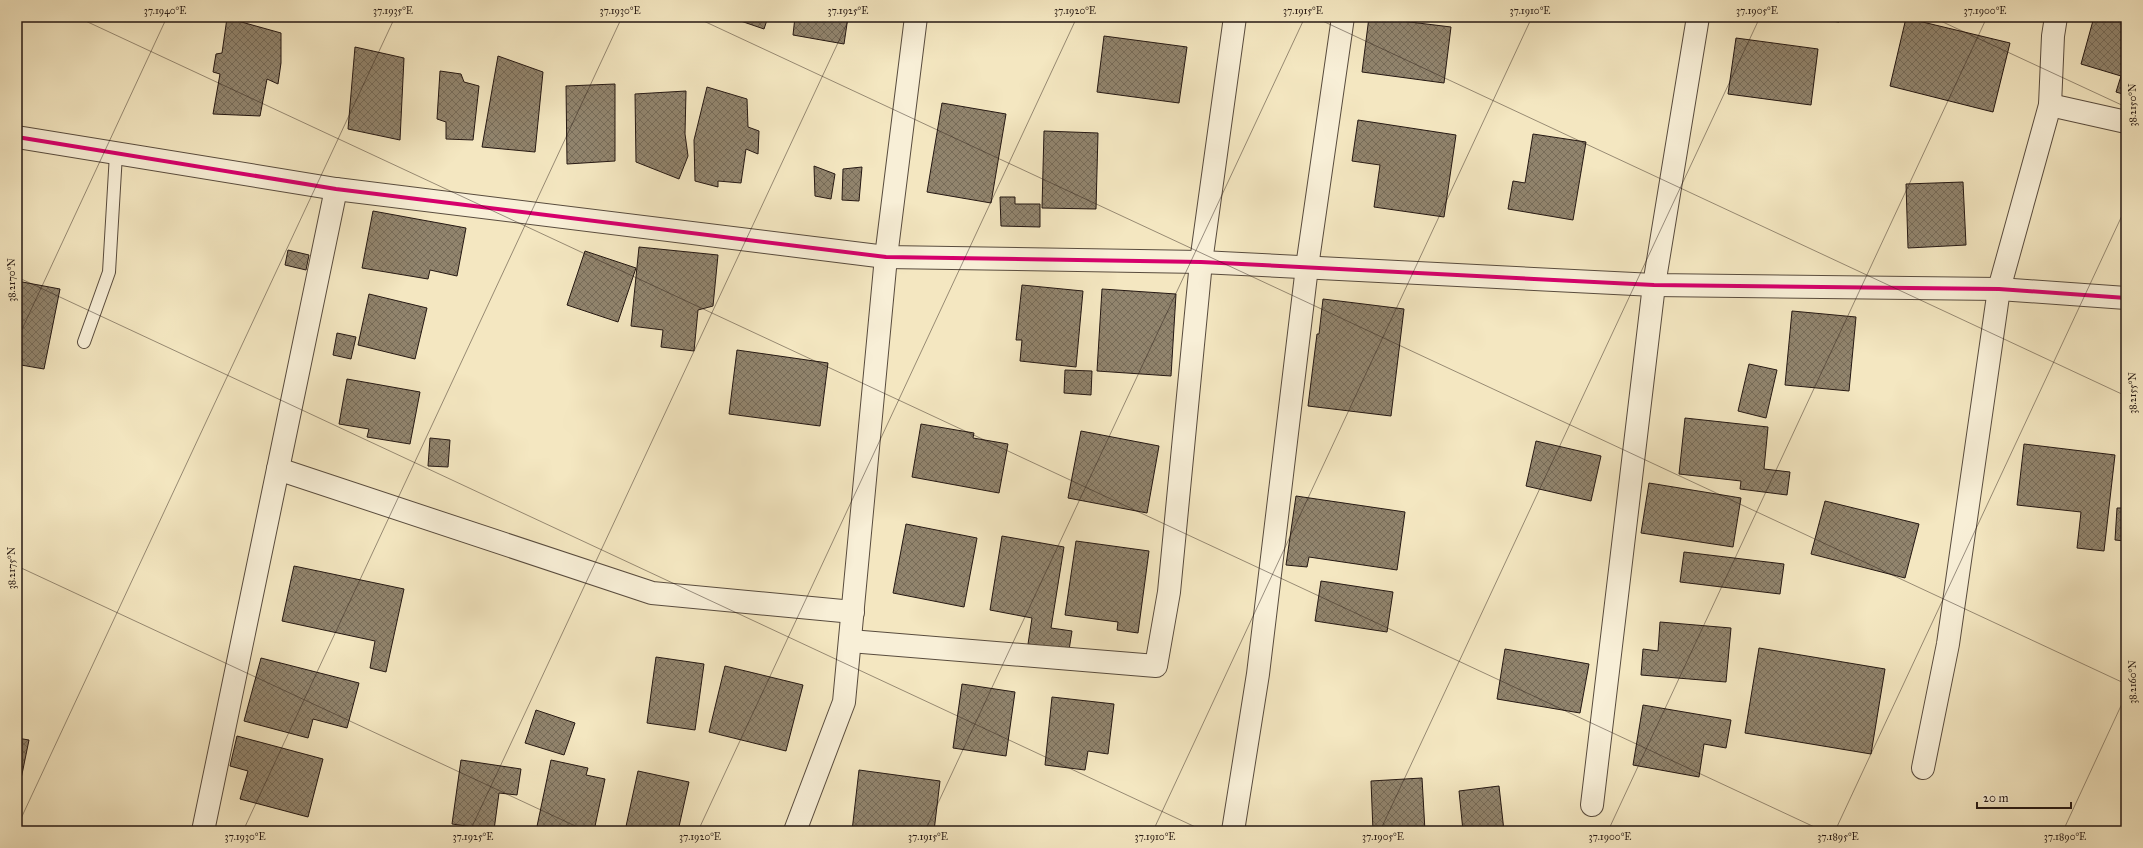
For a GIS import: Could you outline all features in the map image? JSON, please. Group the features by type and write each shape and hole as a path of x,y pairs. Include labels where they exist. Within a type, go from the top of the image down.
{"street":[{"path":"795,831 844,702 886,257 916,17"},
{"path":"850,641 1156,666 1169,592 1201,262 1236,17"},
{"path":"1234,831 1258,674 1307,267 1343,17"},
{"path":"1592,805 1654,285 1698,17"},
{"path":"1923,768 1948,644 1999,289 2050,105 2053,36 2056,17"},
{"path":"2050,105 2126,122"},
{"path":"17,137 336,189 886,257 1201,262 1654,285 1999,289 2126,298"},
{"path":"204,831 336,189"},
{"path":"278,469 652,593 853,612"}],"lane":[{"path":"84,342 109,272 116,154"}],"building":[{"path":"729,17 768,17 764,29"},
{"path":"795,17 848,17 844,44 793,35"},
{"path":"1369,17 1451,27 1444,83 1362,72"},
{"path":"1801,17 1839,17 1839,22"},
{"path":"2094,17 2126,17 2126,95 2116,92 2121,76 2081,64"},
{"path":"227,18 281,33 281,63 278,84 267,79 260,116 213,114 220,74 213,72 216,54 222,53"},
{"path":"1906,18 2010,43 1993,112 1890,86"},
{"path":"1104,36 1187,47 1179,103 1097,92"},
{"path":"1736,38 1818,49 1811,105 1728,94"},
{"path":"355,47 404,58 400,140 348,129"},
{"path":"498,56 543,72 535,152 482,147"},
{"path":"440,71 461,74 464,82 479,86 473,140 446,139 446,122 437,119"},
{"path":"615,84 615,161 567,164 566,86"},
{"path":"707,87 747,99 748,127 759,131 758,154 746,149 741,183 718,181 718,187 695,181 694,140"},
{"path":"686,91 685,134 688,156 679,179 636,162 635,94"},
{"path":"942,103 1006,114 991,203 927,192"},
{"path":"1358,120 1456,135 1444,217 1374,207 1380,165 1352,161"},
{"path":"1044,131 1098,133 1096,209 1042,208"},
{"path":"1533,134 1586,142 1573,220 1508,209 1513,181 1525,183"},
{"path":"814,166 835,174 831,199 815,196"},
{"path":"862,167 859,201 842,200 843,169"},
{"path":"1963,182 1966,245 1908,248 1906,184"},
{"path":"1000,197 1015,197 1015,204 1040,204 1040,227 1001,226"},
{"path":"373,211 466,228 457,276 430,270 428,279 362,268"},
{"path":"639,247 718,255 713,306 698,310 694,351 661,347 663,330 631,326"},
{"path":"288,250 309,255 306,270 285,265"},
{"path":"585,251 636,268 618,322 567,305"},
{"path":"17,281 60,289 44,369 21,365 22,358 17,357"},
{"path":"1022,285 1083,291 1076,367 1020,361 1022,340 1016,340"},
{"path":"1102,289 1176,294 1171,376 1097,371"},
{"path":"369,294 427,308 415,359 358,345"},
{"path":"1323,299 1404,309 1391,416 1308,406"},
{"path":"1792,311 1856,317 1849,391 1785,385"},
{"path":"337,333 356,337 351,359 333,355"},
{"path":"737,350 828,363 820,426 729,414"},
{"path":"1749,364 1777,370 1766,418 1738,411"},
{"path":"1065,370 1092,371 1091,395 1064,393"},
{"path":"347,379 420,392 410,444 367,437 369,429 339,424"},
{"path":"1685,418 1768,427 1764,469 1790,472 1787,495 1740,489 1741,481 1679,474"},
{"path":"921,424 974,433 973,438 1008,444 999,493 912,477"},
{"path":"1081,431 1159,446 1147,513 1068,498"},
{"path":"430,438 450,440 448,467 428,466"},
{"path":"1536,441 1601,456 1591,501 1526,486"},
{"path":"2024,444 2115,455 2104,551 2077,548 2081,512 2017,505"},
{"path":"1649,483 1741,498 1733,547 1641,533"},
{"path":"1296,496 1405,512 1397,570 1309,557 1307,567 1286,565"},
{"path":"1825,501 1919,524 1905,578 1811,554"},
{"path":"2117,508 2126,508 2126,541 2115,540"},
{"path":"906,524 977,538 964,607 893,593"},
{"path":"1002,536 1064,547 1051,628 1072,631 1069,650 1028,644 1032,618 990,610"},
{"path":"1076,541 1149,551 1138,633 1117,630 1118,622 1065,615"},
{"path":"1684,552 1784,564 1780,594 1680,582"},
{"path":"294,566 404,589 386,672 370,668 375,641 282,621"},
{"path":"1321,581 1393,592 1387,632 1315,621"},
{"path":"1660,622 1731,628 1726,682 1641,675 1643,649 1658,651"},
{"path":"1759,648 1885,669 1871,754 1745,733"},
{"path":"1505,649 1589,664 1580,713 1497,699"},
{"path":"656,657 704,664 695,730 647,723"},
{"path":"261,658 359,683 347,728 313,719 308,738 244,721"},
{"path":"725,666 803,685 786,751 709,732"},
{"path":"962,684 1015,692 1006,756 953,748"},
{"path":"1052,697 1114,704 1108,754 1088,751 1085,770 1045,765"},
{"path":"1643,705 1731,720 1726,748 1704,744 1699,777 1633,765"},
{"path":"536,710 575,723 564,755 525,743"},
{"path":"237,736 323,759 308,817 240,799 248,771 230,766"},
{"path":"17,738 29,740 21,779 17,778"},
{"path":"461,760 521,769 517,795 499,793 494,830 452,824"},
{"path":"551,760 588,768 586,775 605,779 594,831 536,831"},
{"path":"859,770 940,781 934,831 852,831"},
{"path":"638,771 689,782 678,831 625,831"},
{"path":"1422,778 1425,831 1373,831 1371,781"},
{"path":"1499,786 1504,831 1463,831 1459,791"}],"cycle path":[{"path":"17,137 336,189 886,257 1201,262 1654,285 1999,289 2126,298"}]}
